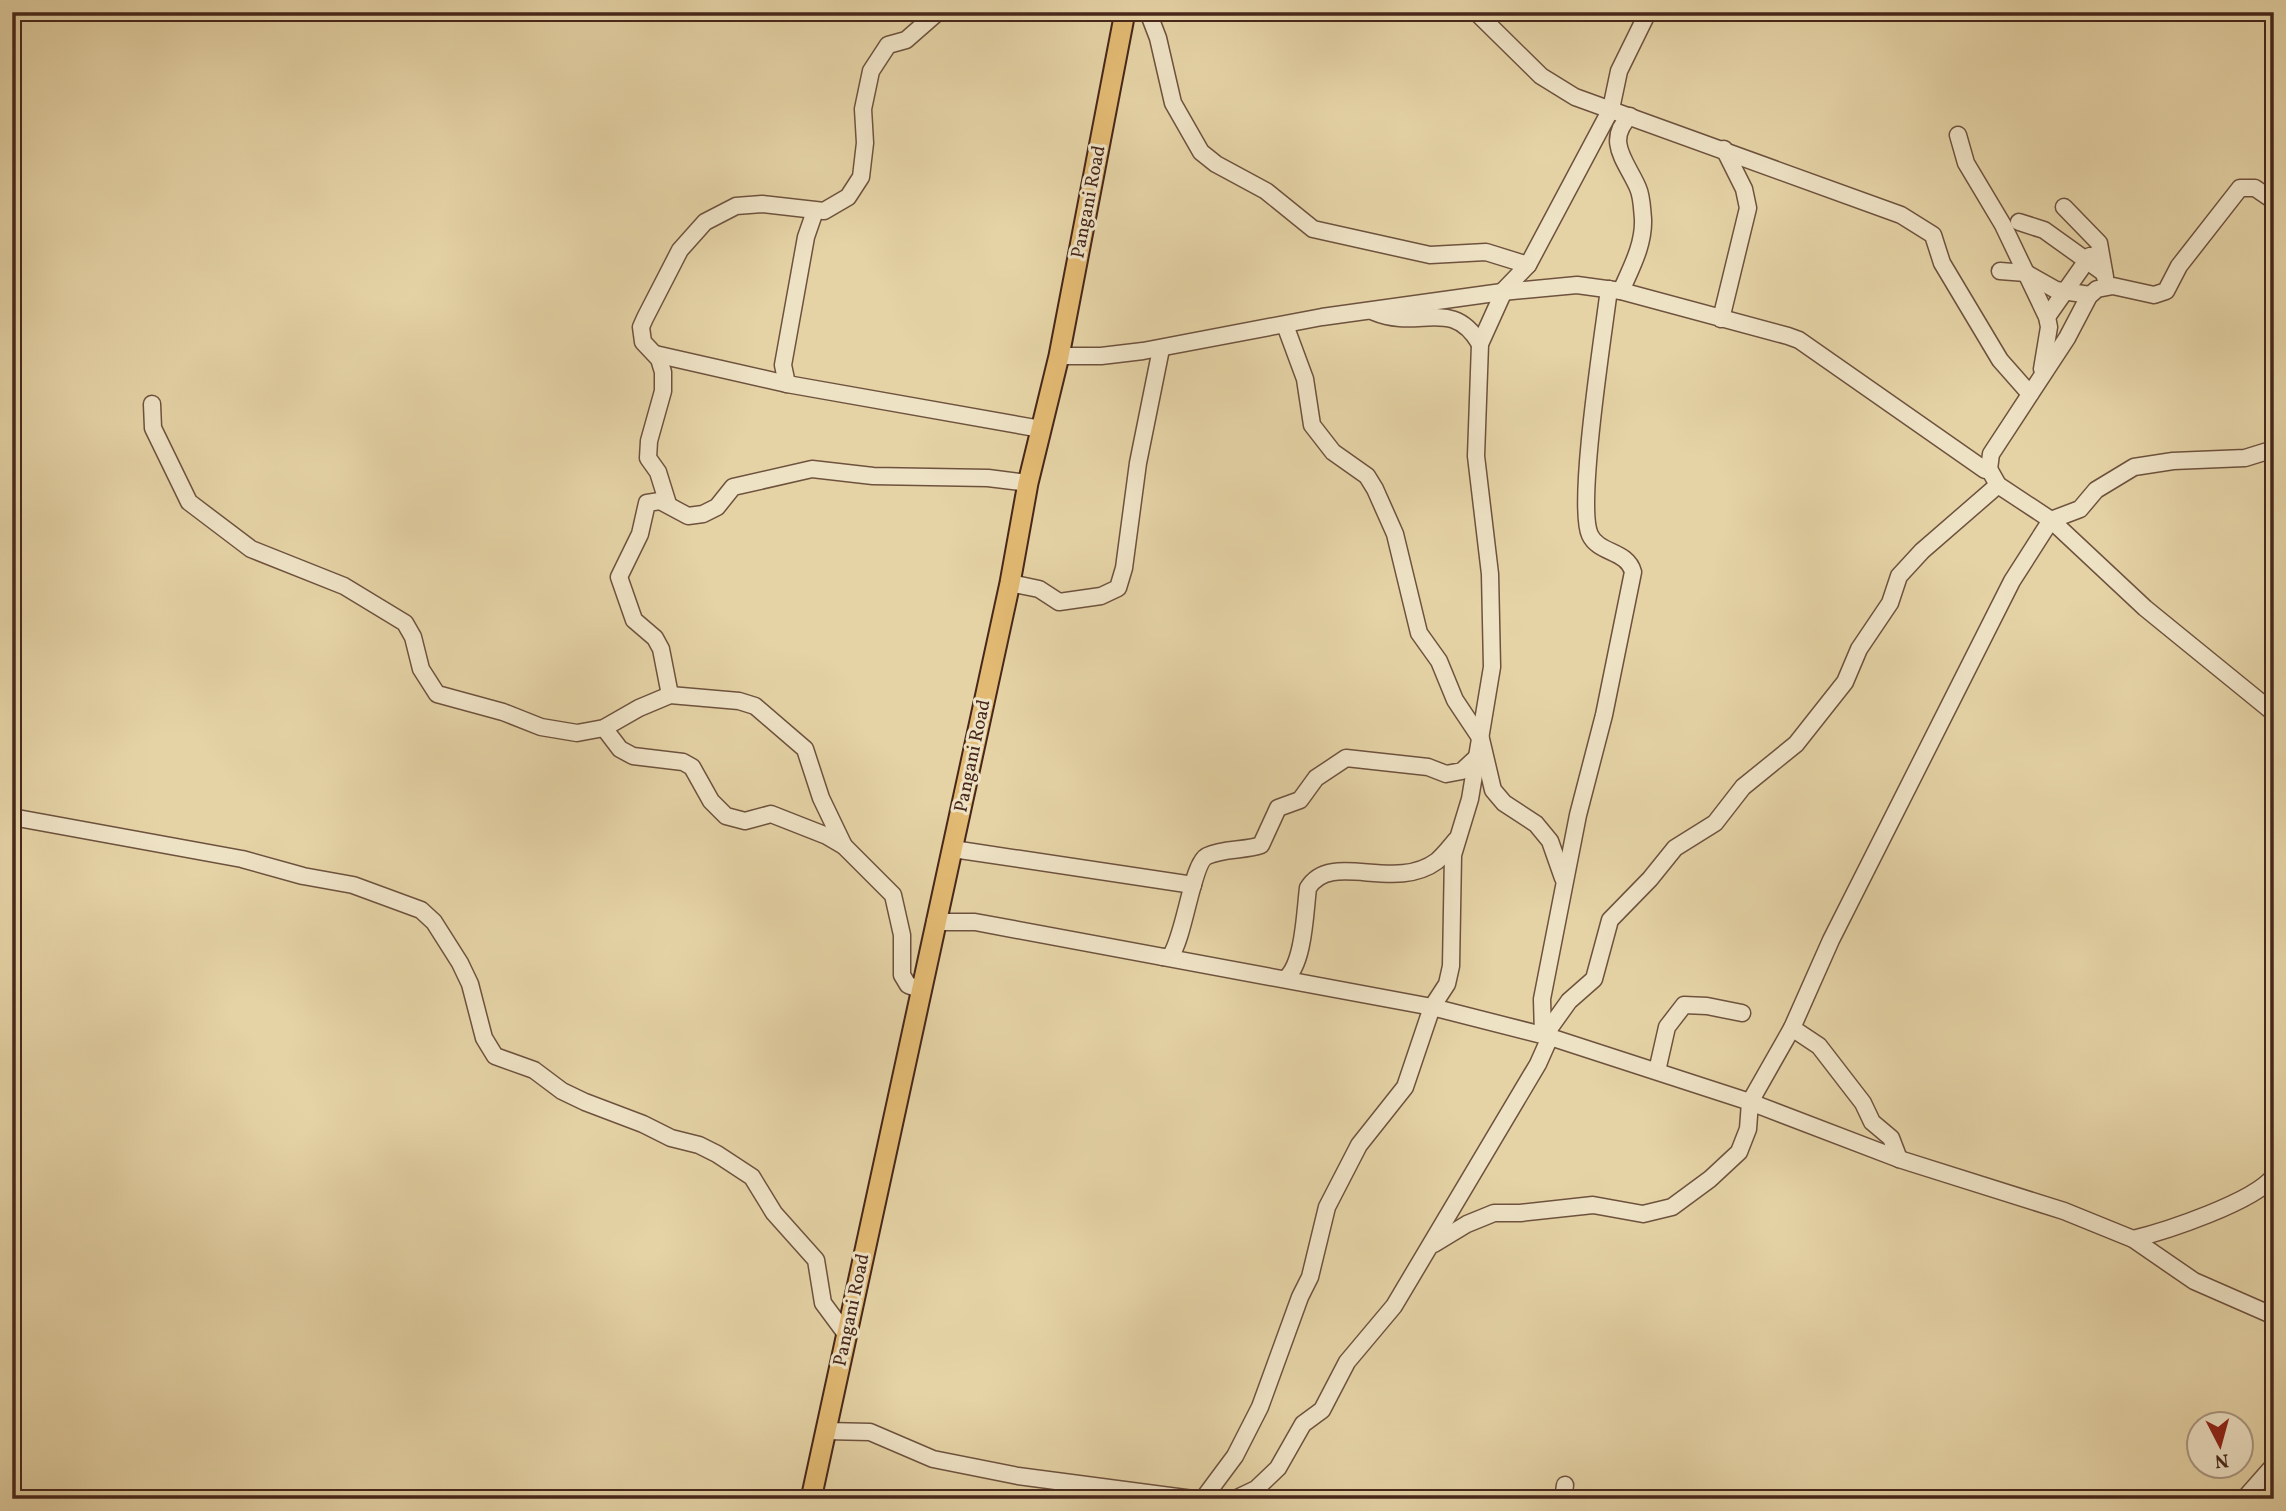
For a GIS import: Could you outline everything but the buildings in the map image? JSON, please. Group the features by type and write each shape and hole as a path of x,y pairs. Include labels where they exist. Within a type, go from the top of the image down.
{"main road":[{"name":"Pangani Road","path":"811,1499 1010,583 1028,483 1059,356 1125,14"}],"street":[{"path":"668,504 648,452 663,391 663,372 655,354 643,342 641,327 680,250 698,228 729,209 749,204 815,211 840,204 861,177 865,153 863,109 872,71 879,57 888,45 906,40 938,12"},
{"path":"1148,12 1158,38 1173,103 1201,152 1216,164 1266,191 1312,229 1430,255 1486,252 1528,265"},
{"path":"1476,12 1559,90 1901,215 1933,235 1942,263 2000,360 2030,394"},
{"path":"1203,1499 1235,1456 1260,1408 1300,1297 1310,1278 1327,1207 1359,1145 1405,1087 1432,1007 1447,984 1451,966 1451,877 1456,840 1470,799 1492,652 1487,537 1476,456 1480,344 1503,291 1528,265 1611,109 1619,71 1648,12"},
{"path":"1546,1036 1542,999 1564,884 1604,715 1633,572 1624,558 1595,542 1587,526 1590,455 1615,290 1643,232 1639,190 1625,165 1617,135 1619,127 1630,116"},
{"path":"1958,135 1966,163 2003,225 2047,317 2049,327 2041,375"},
{"path":"1721,319 1748,208 1744,189 1724,149"},
{"path":"2019,222 2044,230 2105,280 2154,296 2162,294 2170,287 2179,266 2240,188 2255,188 2274,201"},
{"path":"2064,207 2099,243 2105,280"},
{"path":"787,384 783,365 806,237 815,211"},
{"path":"2047,317 2099,243"},
{"path":"2000,271 2026,273 2063,292 2090,295"},
{"path":"2105,280 2090,295 2067,338 1992,454 1989,469 1998,485 2051,520 2145,608 2274,713"},
{"path":"1059,356 1101,356 1161,349 1373,311 1503,291 1577,285 1615,290 1799,340 1985,471 1989,469"},
{"path":"1373,311 1392,320 1453,317 1464,324 1480,344"},
{"path":"1285,325 1305,379 1312,425 1333,452 1367,476 1375,489 1395,534 1419,633 1439,661 1455,700 1481,739 1497,798 1536,824 1550,841 1564,884"},
{"path":"1010,583 1039,589 1059,602 1101,596 1118,588 1125,568 1138,463 1161,349"},
{"path":"655,354 787,384 1041,429"},
{"path":"152,404 153,428 189,502 251,549 344,586 405,623 413,637 421,669 437,694 558,731 577,733 604,728 639,708 670,695 739,701 755,706 797,739 812,764 821,798 844,846"},
{"path":"1434,1244 1467,1224 1494,1213 1593,1205 1643,1214 1672,1207 1710,1179 1739,1152 1748,1129 1750,1102 1792,1028 1831,940 2012,581 2051,520 2080,509 2096,490 2134,467 2173,461 2245,458 2274,449"},
{"path":"670,695 661,649 655,638 634,620 619,577 640,534 647,503 656,500 668,504 683,515 703,514 718,507 733,487 812,469 873,476 988,478 1028,483"},
{"path":"1235,1499 1256,1489 1278,1468 1303,1424 1322,1410 1347,1362 1394,1306 1434,1244 1538,1064 1546,1036 1569,1001 1594,979 1610,920 1650,880 1675,848 1715,823 1743,787 1796,744 1845,682 1859,649 1890,603 1899,576 1922,551 1998,485"},
{"path":"604,728 620,750 633,756 684,762 692,767 711,801 726,816 745,821 771,814 827,836 844,846 893,895 901,927 902,975 908,985 922,990"},
{"path":"1163,957 1170,957 1175,950 1189,911 1196,868 1202,859 1218,853 1261,845 1279,807 1300,800 1316,778 1327,773 1340,760 1352,758 1428,767 1446,774 1462,771 1477,757"},
{"path":"12,817 242,859 303,876 353,885 421,910 434,922 460,962 470,984 484,1038 495,1056 534,1070 562,1091 584,1102 643,1124 671,1138 708,1149 752,1177 774,1213 817,1260 823,1303 846,1334"},
{"path":"1284,979 1291,974 1296,961 1308,888 1322,872 1335,870 1385,876 1408,873 1439,860 1456,840"},
{"path":"953,849 1193,885"},
{"path":"935,922 975,922 1284,979 1432,1007 1546,1036 1750,1102 1899,1158 2064,1211 2133,1239 2194,1281 2274,1316"},
{"path":"1657,1071 1667,1027 1684,1005 1707,1006 1742,1013"},
{"path":"1792,1028 1819,1046 1864,1103 1872,1122 1891,1138 1899,1158"},
{"path":"2133,1239 2188,1222 2257,1191 2274,1176"},
{"path":"826,1431 870,1432 933,1459 1018,1476 1194,1499"},
{"path":"2244,1499 2274,1465"}]}
